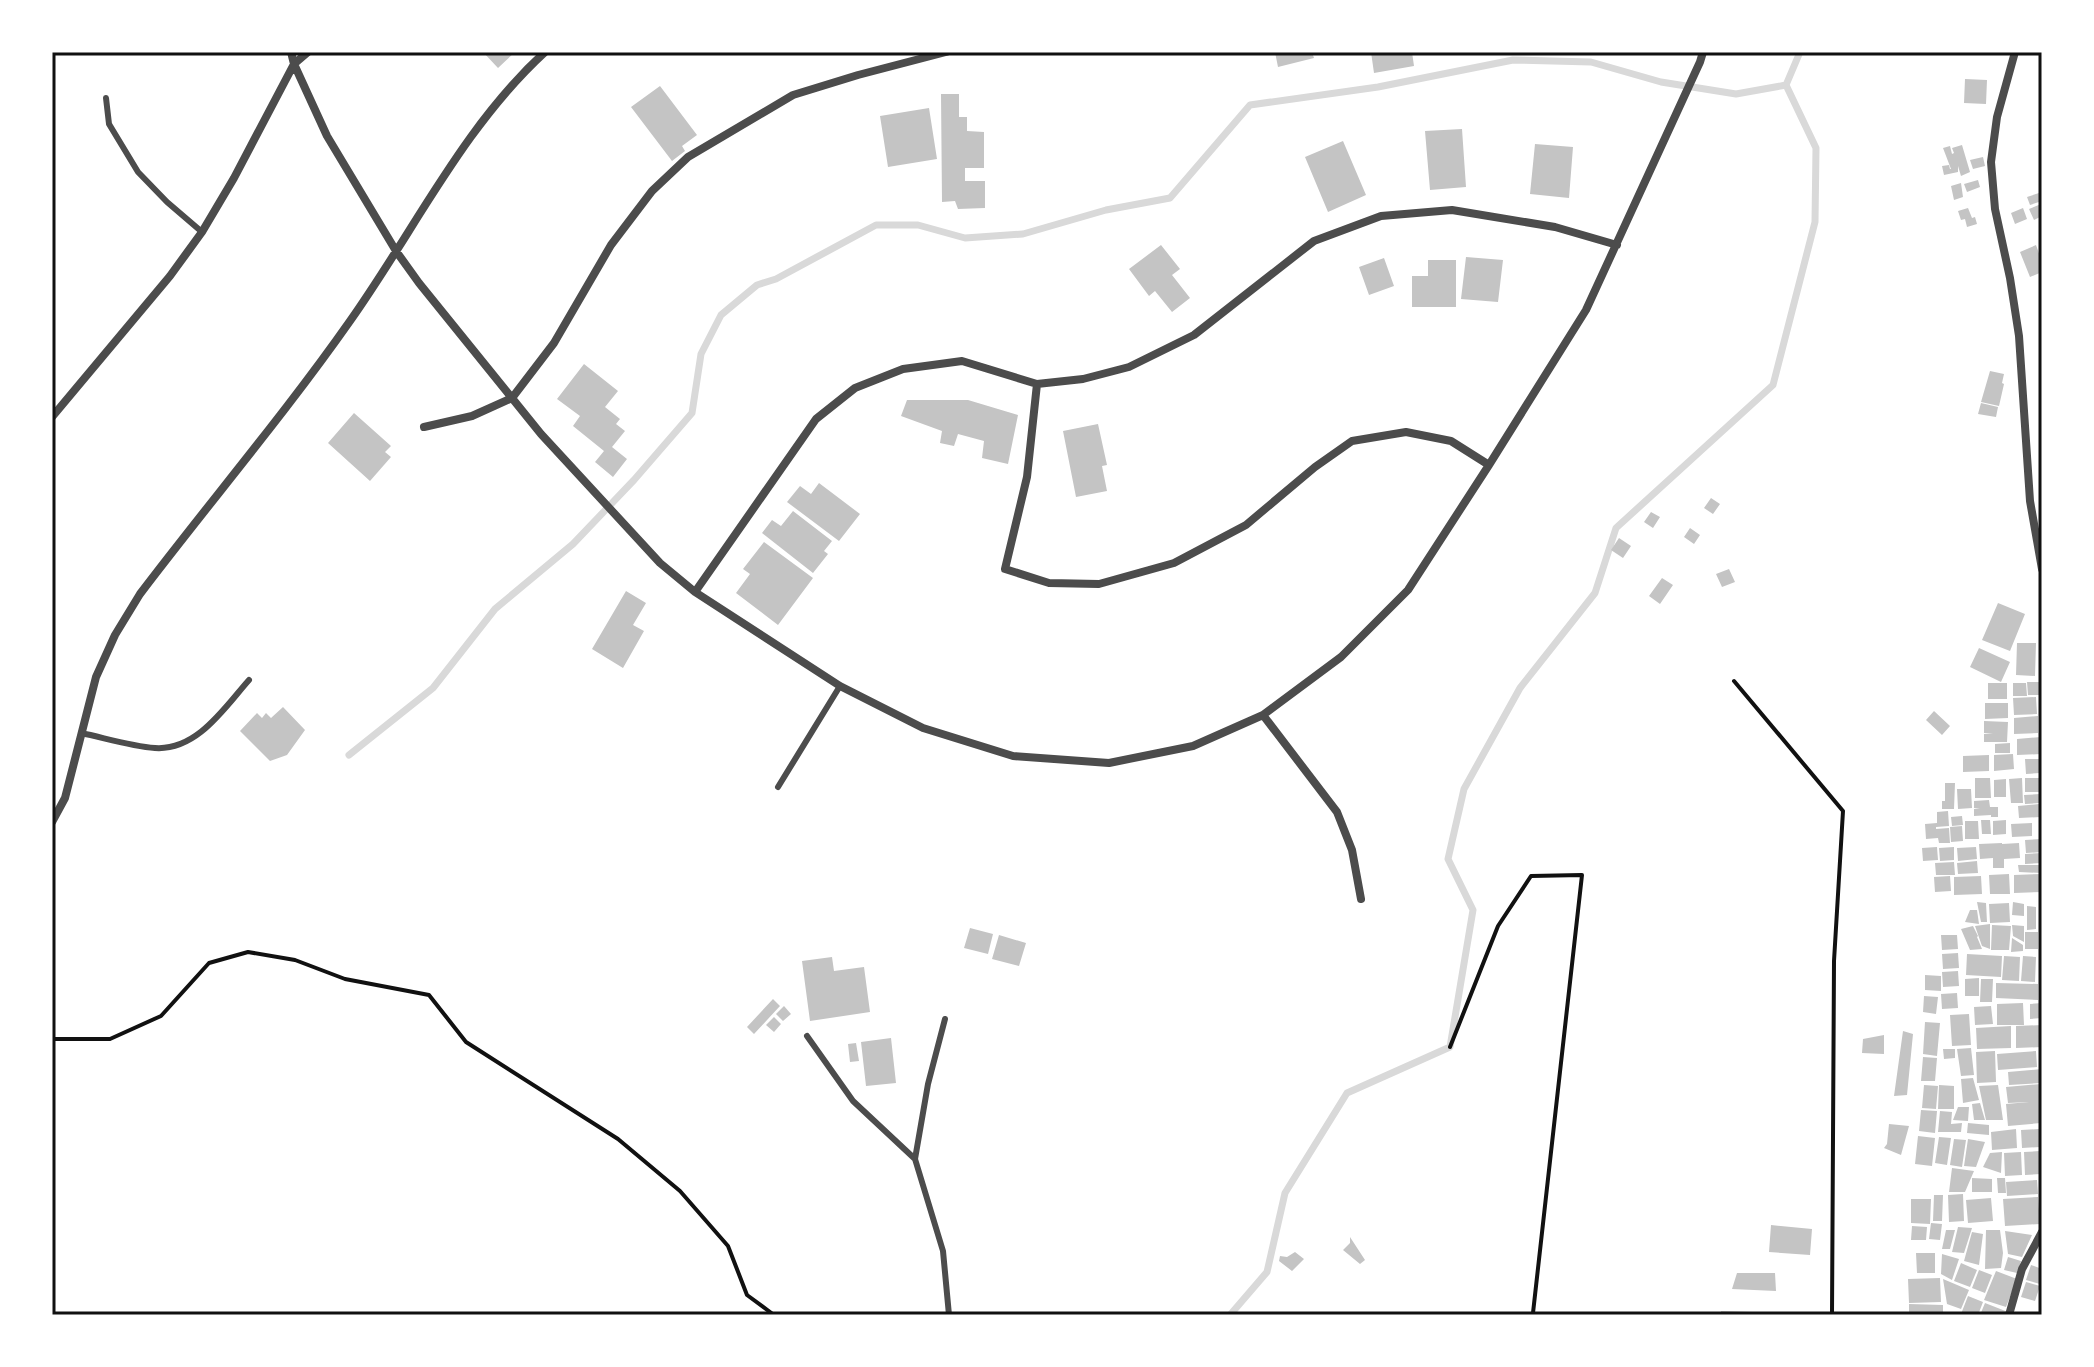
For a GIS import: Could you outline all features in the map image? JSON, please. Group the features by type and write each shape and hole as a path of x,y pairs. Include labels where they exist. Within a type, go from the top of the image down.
{"street":[{"path":"291,52 327,136 396,251 419,283 541,434 660,563 695,592 840,686 923,728 1013,756 1109,763 1193,746 1263,715 1341,657 1408,590 1586,310 1703,52"},
{"path":"52,417 170,276 202,232 294,64 308,52"},
{"path":"52,822 65,798 96,677 115,635 140,594 351,320 452,165 517,78 545,52"},
{"path":"424,427 472,416 512,398 554,343 611,245 652,191 688,157 793,95 946,52"},
{"path":"2015,52 1997,117 1991,162 1995,209 2019,336 2030,501 2042,569"},
{"path":"695,592 816,419 855,388 903,369 962,361 1037,384 1083,379 1129,367 1194,335 1314,241 1381,216 1452,210 1555,227 1617,245"},
{"path":"1037,384 1027,477 1005,569 1049,583 1099,584 1174,563 1246,525 1315,467 1352,441 1406,432 1451,441 1489,465"},
{"path":"1263,715 1337,812 1352,850 1361,899"},
{"path":"2009,1315 2022,1269 2042,1232"}],"lane":[{"path":"106,98 109,124 138,172 202,232"},
{"path":"81,733 158,748 183,743 206,728 249,680"},
{"path":"778,787 840,686"},
{"path":"945,1019 928,1084 915,1159 943,1251 949,1315"},
{"path":"807,1036 853,1101 915,1159"}],"path":[{"path":"1734,681 1843,811 1834,961 1832,1315"},
{"path":"1450,1047 1498,926 1531,876 1582,875 1534,1315"},
{"path":"52,1039 110,1039 161,1016 209,963 248,952 295,960 345,979 429,995 466,1042 618,1139 680,1191 728,1246 747,1295 774,1315"}],"building":[{"path":"483,52 515,52 498,68"},
{"path":"1275,52 1312,52 1314,58 1278,67"},
{"path":"1371,52 1412,52 1414,66 1374,73"},
{"path":"1965,79 1987,80 1986,104 1964,103"},
{"path":"660,86 697,135 682,146 685,151 672,161 631,107"},
{"path":"941,94 959,94 959,117 967,117 967,131 984,132 984,168 965,168 965,181 985,181 985,208 958,209 955,201 942,202"},
{"path":"929,108 937,159 888,167 880,116"},
{"path":"1462,129 1466,187 1430,190 1425,131"},
{"path":"1343,141 1366,195 1328,212 1305,157"},
{"path":"1535,144 1573,147 1569,198 1530,194"},
{"path":"1962,145 1970,172 1961,176 1958,166 1958,172 1944,175 1942,166 1949,165 1951,169 1943,148 1950,146 1952,154 1952,148"},
{"path":"1983,157 1985,166 1973,169 1970,160"},
{"path":"1978,180 1980,187 1967,192 1964,184"},
{"path":"1961,183 1963,197 1954,200 1951,186"},
{"path":"2042,192 2042,201 2030,205 2027,197"},
{"path":"2041,204 2042,216 2034,220 2029,209"},
{"path":"1968,208 1977,224 1967,227 1958,211"},
{"path":"2023,208 2027,219 2015,224 2011,213"},
{"path":"1161,245 1180,269 1172,275 1190,298 1172,312 1155,291 1149,296 1129,269"},
{"path":"2036,245 2042,272 2030,277 2020,252"},
{"path":"1466,257 1503,260 1498,302 1461,299"},
{"path":"1384,258 1394,286 1369,295 1359,267"},
{"path":"1428,260 1456,260 1456,307 1412,307 1412,276 1428,276"},
{"path":"584,364 618,391 605,407 620,419 616,424 625,431 612,447 627,459 613,477 595,462 604,451 573,426 580,416 557,399"},
{"path":"1990,371 2004,374 1999,406 1981,402"},
{"path":"907,400 968,400 1018,415 1008,464 982,458 984,441 958,434 954,446 940,443 942,431 901,416"},
{"path":"1981,403 1998,407 1996,417 1978,414"},
{"path":"354,413 391,446 385,452 391,457 370,481 328,443"},
{"path":"1098,424 1107,465 1102,466 1107,491 1076,497 1063,431"},
{"path":"819,483 860,514 839,541 787,502 800,486 811,494"},
{"path":"1711,498 1720,504 1713,514 1704,508"},
{"path":"793,511 832,541 824,551 828,554 813,573 762,533 772,520 781,526"},
{"path":"1651,512 1660,517 1653,528 1644,522"},
{"path":"1690,528 1700,535 1694,544 1684,537"},
{"path":"1619,538 1631,546 1623,558 1611,550"},
{"path":"764,542 813,578 778,625 736,593 750,574 743,569"},
{"path":"1729,569 1735,582 1722,587 1716,574"},
{"path":"1662,578 1673,585 1660,604 1649,596"},
{"path":"626,591 646,603 633,625 644,631 623,668 592,649"},
{"path":"1998,603 2025,614 2010,651 1982,640"},
{"path":"2017,643 2036,643 2035,676 2016,675"},
{"path":"1979,648 2010,662 2001,682 1970,667"},
{"path":"2027,682 2041,682 2041,695 2028,695"},
{"path":"1988,683 2007,683 2007,699 1988,699"},
{"path":"2013,683 2026,683 2027,696 2013,696"},
{"path":"2036,697 2037,714 2014,715 2013,698"},
{"path":"1985,703 2008,703 2008,718 1985,719"},
{"path":"283,707 305,730 287,755 270,761 240,731 257,713 262,718 266,713 271,718"},
{"path":"1934,711 1950,726 1942,735 1926,720"},
{"path":"2038,716 2038,733 2014,734 2014,718"},
{"path":"1984,721 2008,722 2007,742 1984,742 1984,734 1993,733 1984,733"},
{"path":"2041,737 2041,754 2017,755 2017,739"},
{"path":"2010,743 2010,753 1995,753 1995,744"},
{"path":"2013,754 2014,769 1994,771 1994,755"},
{"path":"1989,755 1989,771 1963,772 1963,756"},
{"path":"2025,759 2040,759 2040,773 2026,774"},
{"path":"1975,778 1990,778 1991,798 1975,798"},
{"path":"2022,778 2023,803 2011,803 2009,779"},
{"path":"2025,778 2040,778 2040,792 2025,792"},
{"path":"2006,779 2006,797 1994,797 1994,780"},
{"path":"1945,783 1955,783 1954,809 1942,809"},
{"path":"1957,789 1971,789 1972,808 1958,809"},
{"path":"2040,794 2040,803 2025,804 2024,795"},
{"path":"1989,800 1990,807 1998,807 1998,817 1974,816 1974,809 1980,809 1974,808 1974,801"},
{"path":"2039,804 2040,817 2019,818 2018,806"},
{"path":"1948,811 1949,826 1936,829 1949,828 1950,843 1939,843 1938,838 1926,839 1925,824 1937,823 1937,812"},
{"path":"1962,816 1963,825 1952,826 1951,817"},
{"path":"1981,820 1990,820 1991,834 1982,834"},
{"path":"2006,820 2006,834 1993,835 1993,821"},
{"path":"1965,821 1978,821 1979,839 1965,839"},
{"path":"2032,823 2032,836 2012,837 2011,824"},
{"path":"1962,826 1963,841 1951,842 1950,827"},
{"path":"2042,839 2042,852 2026,853 2025,840"},
{"path":"2019,843 2020,858 2004,859 2004,868 1993,868 1993,858 1980,859 1979,844"},
{"path":"1937,847 1938,860 1923,861 1922,848"},
{"path":"1954,847 1954,860 1940,861 1939,848"},
{"path":"1976,847 1977,859 1958,861 1957,848"},
{"path":"2042,853 2042,863 2025,864 2025,854"},
{"path":"1977,861 1978,873 1958,874 1957,863"},
{"path":"1954,862 1955,875 1936,875 1935,863"},
{"path":"2018,865 2042,865 2042,873 2019,872"},
{"path":"2009,874 2010,894 1990,894 1989,875"},
{"path":"2042,874 2042,892 2014,893 2014,875"},
{"path":"1950,876 1951,891 1935,892 1934,877"},
{"path":"1981,876 1982,894 1954,895 1954,877"},
{"path":"1977,902 1986,903 1987,922 1981,922"},
{"path":"2013,902 2024,904 2024,916 2012,915"},
{"path":"2009,903 2010,922 1990,923 1989,904"},
{"path":"2027,906 2036,907 2036,929 2027,930"},
{"path":"1970,910 1977,910 1979,924 1965,922"},
{"path":"1990,924 1990,949 1982,946 1975,926"},
{"path":"1992,925 2011,926 2009,950 1991,950"},
{"path":"2012,925 2024,926 2024,942 2013,936"},
{"path":"1973,926 1982,949 1970,950 1961,929"},
{"path":"970,928 993,934 988,954 964,948"},
{"path":"2025,932 2038,932 2038,949 2025,949"},
{"path":"999,935 1026,943 1019,966 992,959"},
{"path":"1941,935 1957,935 1958,949 1942,950"},
{"path":"2012,938 2023,945 2023,951 2011,952"},
{"path":"1958,953 1959,968 1943,969 1942,954"},
{"path":"1967,954 2002,956 2001,977 1966,975"},
{"path":"2004,956 2020,957 2019,981 2002,980"},
{"path":"2023,956 2036,957 2035,982 2021,981"},
{"path":"832,957 834,971 864,967 870,1012 810,1021 802,961"},
{"path":"1958,971 1959,986 1943,987 1942,972"},
{"path":"1925,975 1941,976 1941,991 1925,990"},
{"path":"1979,978 1979,996 1965,996 1965,979"},
{"path":"1981,979 1993,979 1992,1002 1980,1002"},
{"path":"1996,983 2038,984 2038,1000 1996,998"},
{"path":"1957,993 1958,1008 1942,1009 1941,994"},
{"path":"1924,996 1938,997 1936,1014 1923,1012"},
{"path":"773,999 780,1006 754,1034 747,1027"},
{"path":"2023,1003 2024,1025 1997,1025 1997,1004"},
{"path":"2042,1003 2042,1018 2030,1019 2030,1004"},
{"path":"784,1006 791,1014 783,1021 776,1014"},
{"path":"1991,1006 1993,1024 1975,1025 1974,1007"},
{"path":"1969,1014 1971,1045 1952,1046 1950,1015"},
{"path":"774,1017 781,1024 774,1032 766,1025"},
{"path":"1925,1022 1940,1023 1937,1056 1923,1054"},
{"path":"2042,1025 2042,1047 2016,1048 2016,1026"},
{"path":"2011,1026 2011,1048 1977,1049 1976,1028"},
{"path":"1903,1031 1913,1034 1907,1095 1894,1096"},
{"path":"1884,1035 1884,1054 1862,1053 1863,1039"},
{"path":"891,1038 896,1083 866,1086 861,1042"},
{"path":"856,1043 859,1061 850,1062 848,1044"},
{"path":"1971,1048 1974,1075 1961,1076 1957,1049"},
{"path":"1943,1049 1955,1049 1955,1058 1944,1059"},
{"path":"1995,1051 1996,1082 1977,1083 1976,1052"},
{"path":"2036,1051 2037,1067 1998,1070 1997,1054"},
{"path":"1923,1057 1937,1058 1935,1081 1921,1081"},
{"path":"2042,1069 2042,1083 2009,1085 2008,1072"},
{"path":"1973,1078 1979,1100 1963,1103 1961,1079"},
{"path":"2041,1084 2041,1123 2008,1126 2006,1104 2029,1102 2008,1103 2006,1087"},
{"path":"1924,1085 1938,1086 1936,1109 1922,1108"},
{"path":"1939,1085 1954,1086 1954,1109 1938,1109"},
{"path":"1998,1085 2003,1120 1986,1120 1979,1086"},
{"path":"1980,1103 1985,1120 1974,1120 1972,1104"},
{"path":"1958,1107 1969,1107 1968,1121 1953,1120"},
{"path":"1921,1110 1937,1111 1935,1133 1919,1131"},
{"path":"1940,1111 1952,1112 1951,1124 1962,1123 1961,1132 1938,1132"},
{"path":"1968,1123 1989,1125 1989,1135 1967,1133"},
{"path":"1889,1124 1909,1126 1901,1155 1884,1148"},
{"path":"2016,1129 2017,1148 1992,1150 1991,1132"},
{"path":"2039,1129 2040,1147 2022,1148 2021,1130"},
{"path":"1918,1136 1935,1138 1932,1166 1915,1164"},
{"path":"1939,1137 1951,1138 1947,1165 1935,1163"},
{"path":"1954,1139 1966,1140 1962,1167 1950,1165"},
{"path":"1968,1139 1985,1142 1976,1167 1964,1166"},
{"path":"2040,1151 2041,1174 2025,1175 2024,1152"},
{"path":"2002,1152 2001,1173 1983,1167 1990,1153"},
{"path":"2021,1152 2022,1175 2005,1176 2004,1153"},
{"path":"1952,1168 1974,1171 1965,1192 1949,1192"},
{"path":"1972,1178 1992,1179 1992,1192 1972,1192"},
{"path":"1997,1178 2005,1178 2006,1193 1998,1193"},
{"path":"2037,1180 2038,1194 2007,1196 2006,1182"},
{"path":"1963,1194 1964,1221 1949,1222 1948,1195"},
{"path":"1934,1195 1943,1195 1942,1221 1933,1221"},
{"path":"2038,1197 2040,1224 2005,1226 2003,1199"},
{"path":"1991,1198 1993,1221 1968,1223 1966,1200"},
{"path":"1911,1199 1931,1199 1930,1224 1911,1223"},
{"path":"1931,1223 1942,1224 1940,1240 1929,1239"},
{"path":"1771,1225 1812,1229 1810,1255 1769,1252"},
{"path":"1912,1226 1927,1227 1926,1240 1911,1240"},
{"path":"1958,1227 1972,1228 1964,1253 1952,1252"},
{"path":"1946,1230 1955,1230 1950,1249 1942,1249"},
{"path":"1986,1230 2000,1230 2001,1268 1985,1269"},
{"path":"2005,1231 2032,1235 2022,1257 2008,1254"},
{"path":"1972,1232 1983,1234 1979,1265 1964,1261"},
{"path":"1350,1237 1365,1260 1360,1264 1343,1250 1350,1243"},
{"path":"1295,1252 1304,1259 1292,1271 1279,1261 1280,1256 1287,1257"},
{"path":"1916,1253 1935,1253 1935,1273 1917,1273"},
{"path":"1942,1254 1959,1259 1952,1280 1941,1274"},
{"path":"2008,1257 2021,1261 2017,1273 2004,1270"},
{"path":"1961,1263 1977,1270 1970,1287 1954,1281"},
{"path":"2031,1265 2042,1269 2040,1284 2026,1280"},
{"path":"1979,1270 1992,1275 1985,1293 1972,1288"},
{"path":"1996,1271 2017,1279 2006,1307 1984,1300"},
{"path":"1737,1273 1775,1273 1776,1291 1732,1289"},
{"path":"1940,1278 1941,1302 1909,1303 1908,1279"},
{"path":"1943,1279 1969,1290 1961,1309 1947,1304"},
{"path":"2026,1282 2040,1286 2035,1301 2021,1297"},
{"path":"1968,1296 1983,1302 1978,1315 1961,1314"},
{"path":"1985,1303 2008,1312 2007,1315 1980,1315"},
{"path":"1909,1304 1943,1305 1943,1315 1909,1315"},
{"path":"1721,1311 1752,1312 1752,1315 1721,1315"}],"waterway":[{"path":"1230,1315 1267,1272 1285,1193 1347,1093 1450,1047 1473,910 1448,859 1464,789 1520,688 1595,593 1616,528 1773,385 1815,222 1816,148 1786,85 1800,52"},
{"path":"349,755 433,688 495,609 573,544 692,413 701,354 721,315 757,285 776,279 876,225 918,225 965,238 1023,234 1106,210 1170,198 1250,105 1378,87 1513,60 1591,62 1661,82 1736,94 1786,85"}]}
